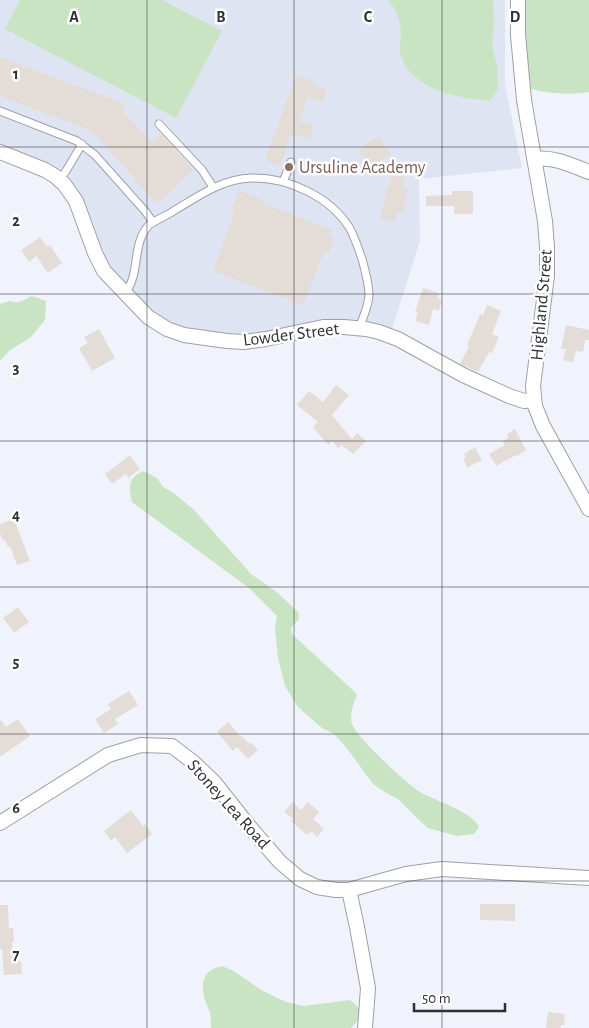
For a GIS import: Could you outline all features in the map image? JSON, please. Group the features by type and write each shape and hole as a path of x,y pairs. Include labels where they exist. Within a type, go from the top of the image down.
{"street":[{"name":"Highland Street","path":"518,0 518,35 523,94 546,228 548,252 547,276 534,379 534,400 537,413 589,509"},
{"name":"Lowder Street","path":"0,152 50,172 59,180 76,201 96,258 108,275 125,293 148,317 162,327 184,335 236,342 252,341 323,327 359,328 379,332 398,339 463,375 509,396 524,401 534,400"},
{"path":"534,159 553,159 589,172"},
{"name":"Stoney Lea Road","path":"0,823 108,756 141,745 172,746 193,762 214,782 280,862 300,879 317,887 349,890 406,874 442,869 589,878"},
{"path":"349,890 368,988 365,1028"}],"lane":[{"path":"0,112 82,144 95,155 153,222"},
{"path":"159,124 202,170 213,187"},
{"path":"59,180 82,144"},
{"path":"283,182 291,162"},
{"path":"125,293 132,281 136,255 144,232 153,222 213,187 236,180 252,178 283,182 325,201 339,214 349,228 365,267 369,295 367,308 359,328"}],"shaded area":[{"name":"Ursuline Academy","path":"0,0 505,0 505,84 522,168 419,179 420,241 392,329 367,322 335,319 244,335 175,325 153,312 110,267 101,251 82,198 64,175 54,166 42,160 0,144"}],"green space":[{"path":"20,0 162,0 222,31 176,118 5,29"},
{"path":"388,0 493,0 494,23 492,45 497,67 498,88 494,96 489,101 447,93 427,85 410,72 401,54 399,20"},
{"path":"525,0 589,0 589,92 543,92 529,88 524,36"},
{"path":"32,296 46,301 45,320 30,338 10,350 0,361 0,305 11,301 19,302"},
{"path":"144,471 157,478 163,487 193,509 251,574 278,593 298,612 299,619 291,628 292,634 357,694 351,716 352,724 356,731 394,771 420,792 469,816 479,827 474,834 457,836 428,828 398,799 373,784 334,734 322,728 298,707 285,686 278,658 275,628 277,616 249,588 132,502 130,487 132,479"},
{"path":"222,966 232,970 263,991 286,1002 304,1006 350,1000 361,1011 359,1019 351,1028 211,1028 210,1012 205,1002 203,982 211,970"}],"building":[{"path":"0,57 125,104 122,110 152,143 161,134 193,170 157,204 96,136 87,129 0,96"},
{"path":"296,75 314,81 313,84 327,89 323,102 308,97 299,121 314,126 309,140 291,135 280,166 265,160"},
{"path":"379,136 391,155 369,167 358,149"},
{"path":"392,175 405,178 403,188 408,189 402,214 397,213 395,222 380,219"},
{"path":"239,190 263,200 262,203 332,230 330,236 334,238 329,254 324,252 303,305 213,271 235,211 231,210"},
{"path":"452,191 473,191 473,214 454,214 454,206 426,206 426,196 452,195"},
{"path":"40,237 47,247 50,245 62,263 48,273 36,256 29,262 21,250"},
{"path":"423,288 439,293 438,298 442,300 439,311 433,309 429,325 415,321 418,313 415,312"},
{"path":"487,305 501,311 492,334 499,337 492,353 489,352 478,372 460,364 469,346 467,345 480,314 483,315"},
{"path":"566,325 589,330 589,340 585,340 583,352 576,351 573,362 563,360 566,349 561,349"},
{"path":"99,329 115,358 92,371 79,348 88,343 84,337"},
{"path":"336,385 349,395 332,415 352,439 357,433 366,441 353,454 342,445 338,448 332,441 328,445 313,427 318,422 297,405 309,391 323,402"},
{"path":"515,429 526,450 496,466 489,454 505,445 503,441 508,438 507,434"},
{"path":"475,447 482,460 467,468 463,459 466,457 464,454"},
{"path":"130,455 140,469 128,478 126,474 112,484 105,474"},
{"path":"14,519 30,561 17,565 10,546 8,547 5,540 3,541 0,533 0,524"},
{"path":"18,607 29,622 14,633 3,618"},
{"path":"129,691 138,705 115,719 118,724 104,733 95,719 111,709 108,704"},
{"path":"0,719 6,727 18,719 30,736 0,757"},
{"path":"228,722 241,737 249,744 251,742 258,750 248,759 237,747 233,751 217,732"},
{"path":"293,802 301,810 308,802 319,812 313,819 324,829 317,837 311,831 307,835 284,812"},
{"path":"131,810 143,826 145,824 152,834 127,853 115,837 111,841 104,831"},
{"path":"480,904 515,904 515,921 480,920"},
{"path":"0,905 8,905 9,928 13,928 13,961 21,961 22,974 4,975 2,949 0,949"},
{"path":"548,1012 565,1014 564,1025 561,1025 561,1028 546,1028"}],"place":[{"name":"Ursuline Academy","path":"289,167"}]}
